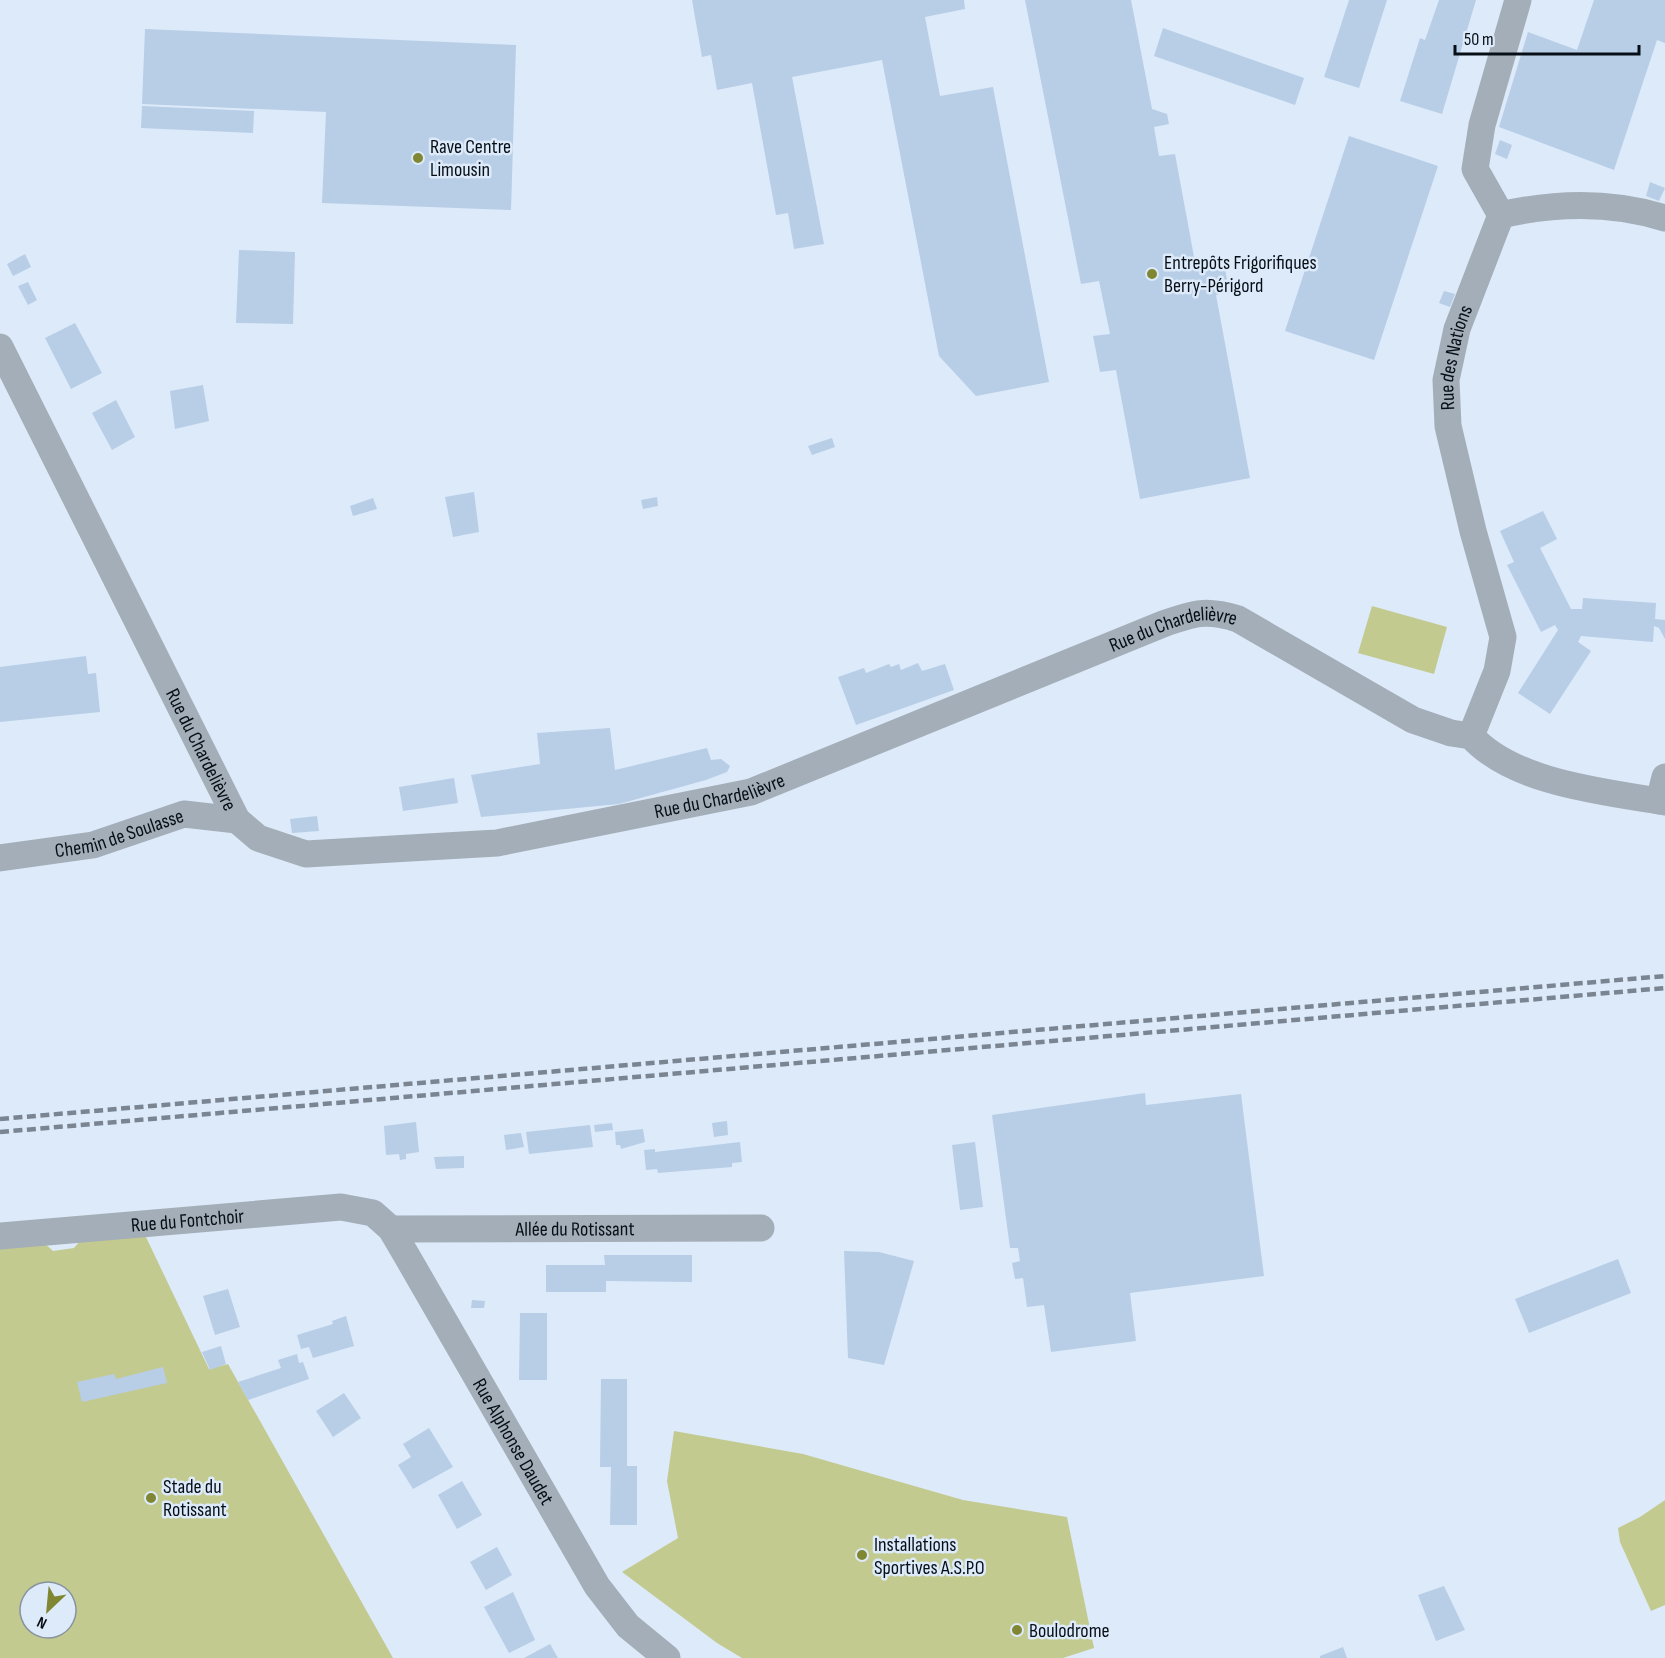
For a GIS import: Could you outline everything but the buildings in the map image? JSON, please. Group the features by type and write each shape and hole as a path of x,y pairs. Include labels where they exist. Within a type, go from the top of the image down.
{"street":[{"path":"1518,0 1482,125 1475,169 1501,215 1536,207 1598,204 1636,209 1665,218"},
{"name":"Rue des Nations","path":"1471,736 1497,671 1503,637 1451,436 1446,380 1457,329 1501,215"},
{"name":"Rue du Chardelièvre","path":"0,347 237,820 258,838 306,854 497,843 751,792 1152,628 1198,612 1214,612 1238,619 1413,720 1451,733 1471,736 1482,748 1529,772 1581,786 1663,793"},
{"name":"Chemin de Soulasse","path":"0,858 93,845 184,814 237,820"},
{"name":"Rue du Fontchoir","path":"0,1236 341,1207 382,1221"},
{"name":"Allée du Rotissant","path":"382,1221 761,1228"},
{"name":"Rue Alphonse Daudet","path":"382,1221 597,1586 628,1626 667,1658"}],"green space":[{"path":"1372,606 1447,627 1434,674 1358,653"},
{"name":"Stade du Rotissant","path":"145,1235 209,1369 228,1364 393,1658 0,1658 0,1244 41,1240 53,1251 74,1248 84,1236"},
{"name":"Installations Sportives A.S.P.O","path":"674,1431 803,1454 963,1500 1067,1517 1094,1648 1063,1658 742,1658 717,1643 622,1572 678,1538 667,1481"},
{"path":"1665,1500 1665,1605 1651,1611 1620,1542 1618,1528 1640,1517"}],"railway":[{"path":"0,1119 1665,976"},
{"path":"0,1132 1665,988"}],"place":[{"name":"Rave Centre Limousin","path":"418,158"},
{"name":"Entrepôts Frigorifiques Berry-Périgord","path":"1152,274"},
{"name":"Stade du Rotissant","path":"151,1498"},
{"name":"Installations Sportives A.S.P.O","path":"862,1555"},
{"name":"Boulodrome","path":"1017,1630"}]}
